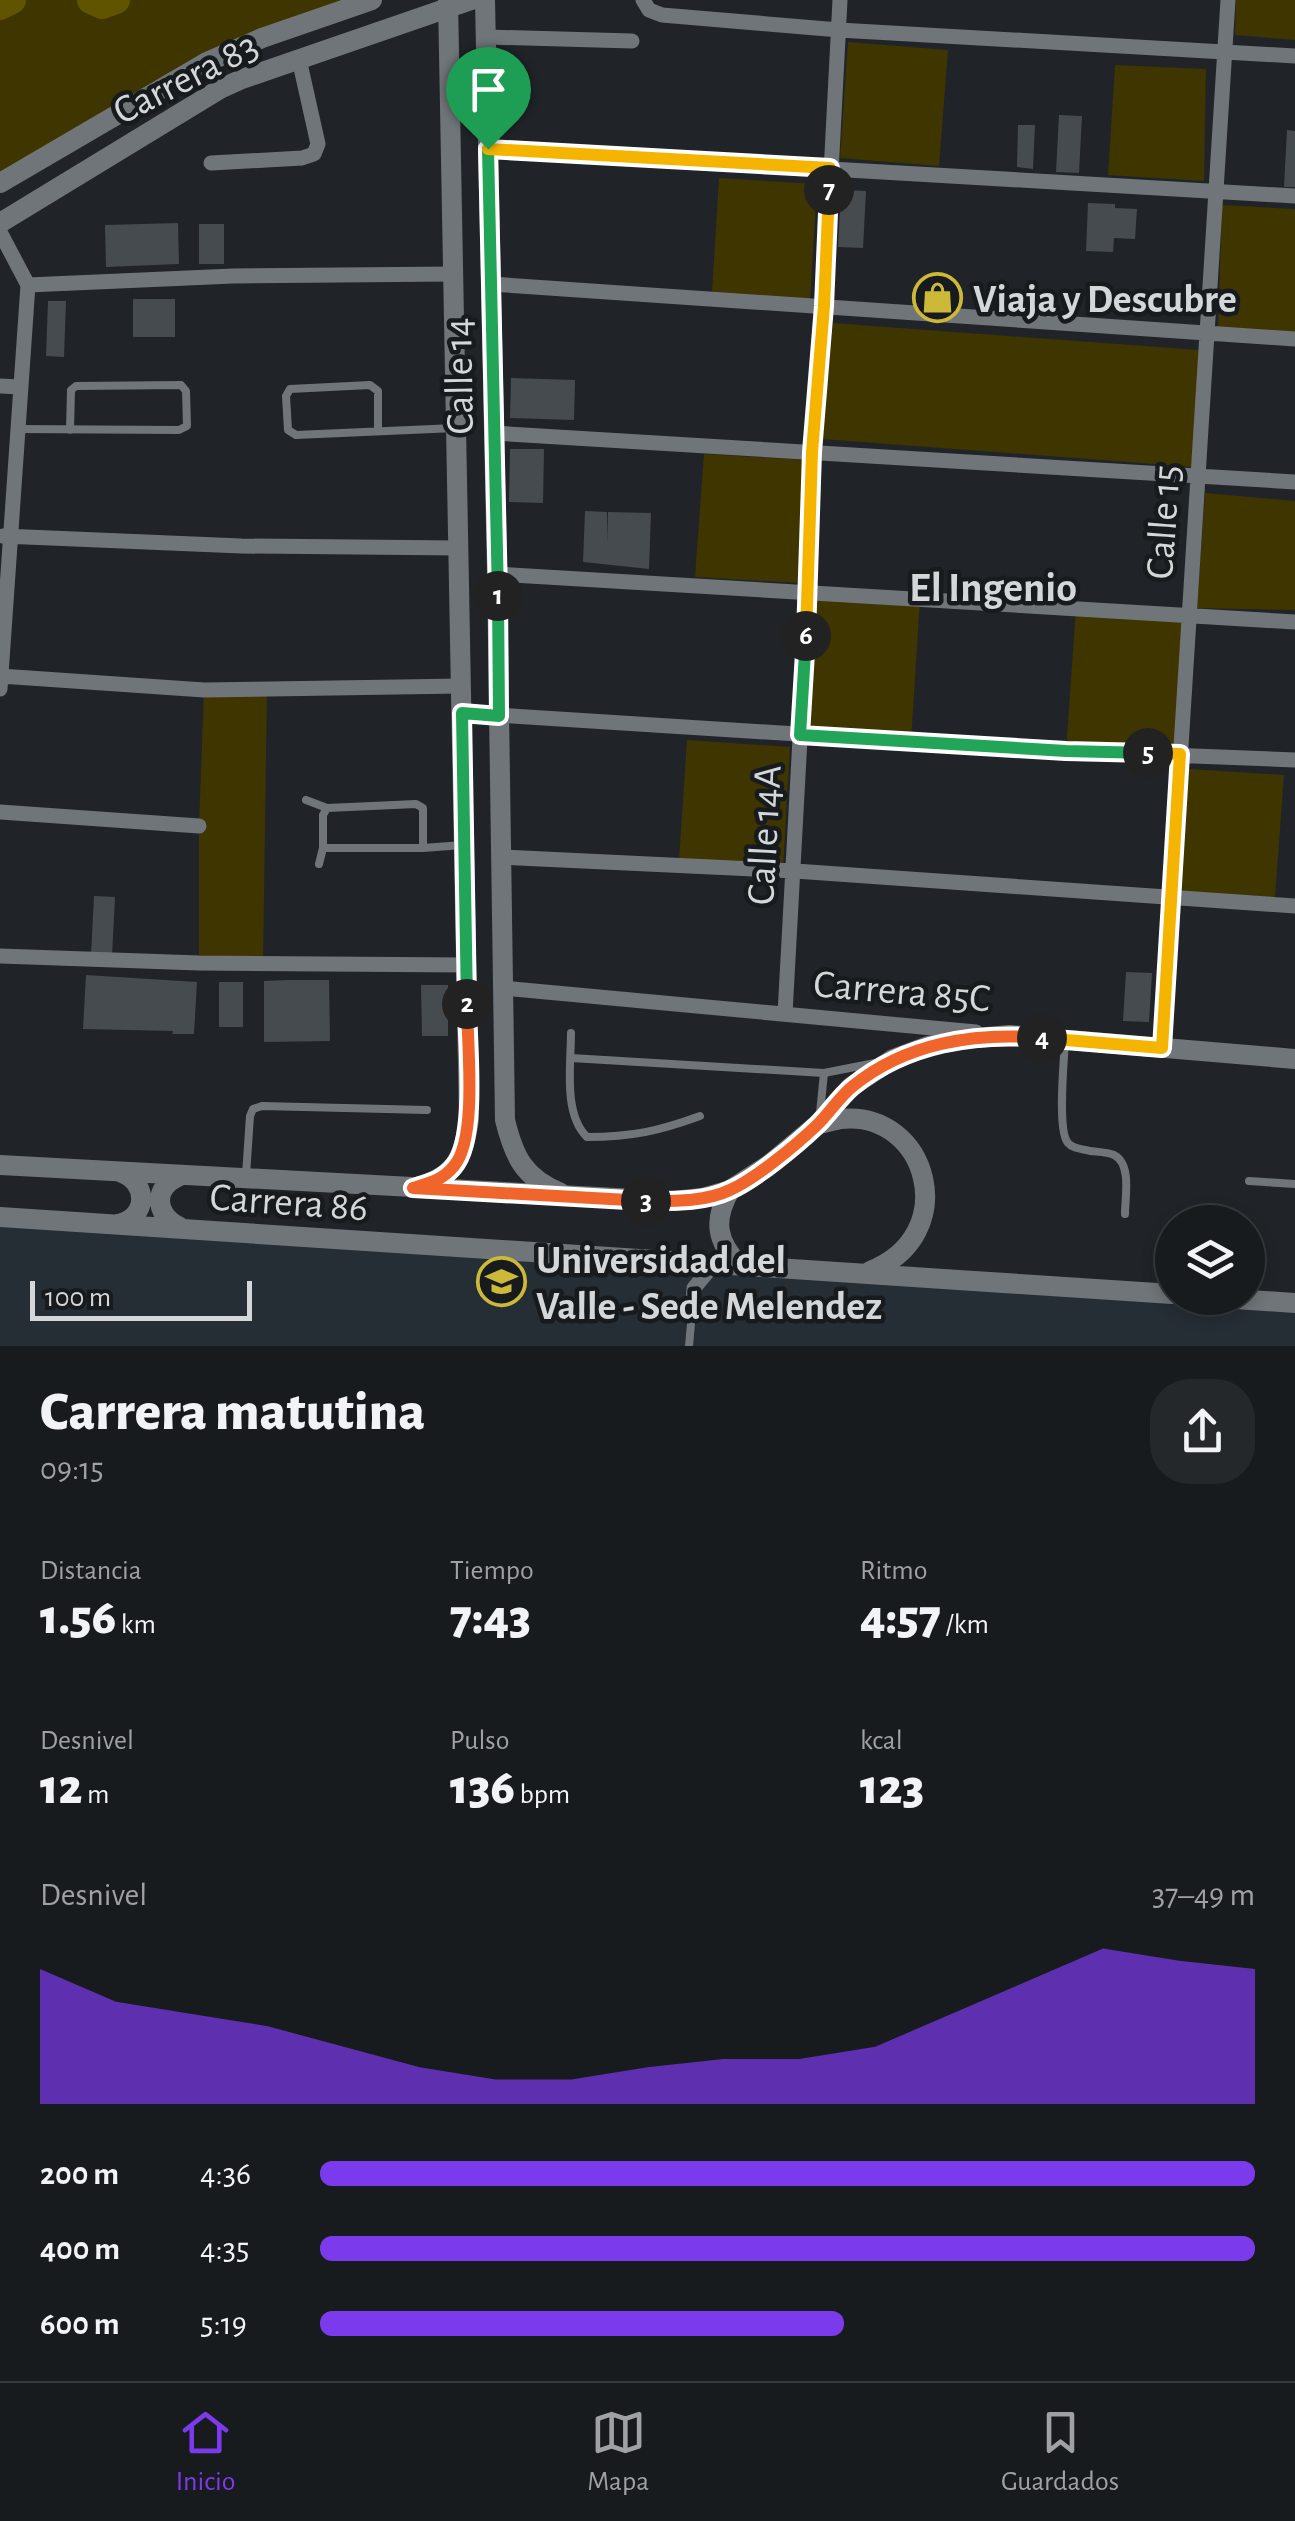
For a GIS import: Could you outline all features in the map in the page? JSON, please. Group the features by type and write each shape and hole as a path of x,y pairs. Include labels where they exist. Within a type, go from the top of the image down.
{"street":[{"name":"Carrera 83","path":"0,182 207,62 262,38 372,0"},
{"name":"Carrera 83","path":"0,223 220,89 448,4 471,0"},
{"name":"Calle 14","path":"485,0 505,1120 512,1149 524,1168 542,1186 572,1197"},
{"path":"643,0 650,10 662,15 839,30 1295,56"},
{"name":"Calle 14A","path":"785,1014 795,871 812,452 840,0"},
{"name":"Calle 15","path":"1162,1048 1228,0"},
{"name":"Calle 14","path":"413,1188 437,1181 455,1166 465,1147 468,1119 448,4"},
{"path":"487,37 632,41"},
{"path":"262,38 250,50 251,60 258,68 271,69"},
{"path":"211,163 314,154 318,144 299,59"},
{"path":"207,62 221,62 228,68 229,78 220,89"},
{"path":"488,149 1295,196"},
{"path":"0,232 28,284 18,429 4,536 0,689"},
{"path":"28,284 454,274"},
{"path":"491,284 1295,339"},
{"path":"0,386 21,387"},
{"path":"494,433 1295,482"},
{"path":"4,536 241,546 458,548"},
{"path":"497,574 1295,622"},
{"path":"0,676 204,690 461,686"},
{"path":"462,713 1066,751 1295,760"},
{"path":"0,812 199,826"},
{"path":"500,857 795,871 1295,906"},
{"path":"0,956 199,963 466,965"},
{"name":"Carrera 85C","path":"503,988 1295,1059"},
{"path":"740,1266 728,1254 721,1238 722,1205 730,1190 770,1164 818,1124 851,1087 894,1059 928,1046 1010,1035"},
{"path":"818,1124 844,1118 870,1122 893,1132 911,1151 923,1174 926,1200 921,1225 908,1247 888,1264 863,1273"},
{"name":"Carrera 86","path":"0,1165 642,1201 702,1198 730,1190"},
{"path":"116,1224 136,1215 142,1194 130,1175 119,1172"},
{"path":"182,1175 165,1185 160,1203 168,1220 184,1229"},
{"name":"Carrera 86","path":"0,1217 1155,1293"},
{"path":"678,1262 694,1294 714,1264"},
{"path":"1265,1301 1295,1303"}],"lane":[{"path":"378,431 378,391 370,385 290,389 286,396 288,430 296,435 456,428"},
{"path":"18,429 70,430 179,430 187,426 186,391 181,386 76,386 70,390 70,430"},
{"path":"306,800 328,808 416,804 423,808 423,848"},
{"path":"319,864 323,815 328,808"},
{"path":"323,848 464,845"},
{"path":"572,1033 572,1114 587,1136 622,1137 660,1130 700,1116"},
{"path":"1065,1040 1064,1135 1075,1148 1112,1154 1122,1161 1126,1173 1125,1214"},
{"path":"571,1058 824,1073 894,1059"},
{"path":"818,1124 824,1073"},
{"path":"246,1178 250,1116 254,1109 262,1106 427,1110"},
{"path":"1249,1181 1295,1184"},
{"path":"688,1346 694,1294"}],"shaded area":[{"path":"0,0 372,0 262,38 0,183"},
{"path":"1236,0 1295,0 1295,40 1235,35"},
{"path":"848,42 948,50 939,166 840,158"},
{"path":"1115,65 1206,69 1204,181 1108,175"},
{"path":"719,178 817,184 810,301 712,292"},
{"path":"1222,205 1295,209 1295,335 1218,331"},
{"path":"833,323 1199,350 1194,467 822,439"},
{"path":"704,454 807,460 799,583 695,577"},
{"path":"1205,493 1295,501 1295,610 1197,608"},
{"path":"808,592 920,599 911,742 800,735"},
{"path":"1076,608 1189,616 1180,754 1066,751"},
{"path":"267,689 263,964 199,963 204,690"},
{"path":"687,740 790,747 783,868 679,860"},
{"path":"1189,769 1284,775 1275,897 1180,891"},
{"name":"Universidad del Valle - Sede Melendez","path":"0,1217 1155,1297 1155,1315 1265,1315 1265,1301 1295,1303 1295,1346 0,1346"}],"building":[{"path":"1059,115 1082,116 1079,173 1056,172"},
{"path":"1018,125 1035,125 1033,169 1017,167"},
{"path":"1287,130 1295,131 1295,187 1284,187"},
{"path":"841,190 866,191 863,248 838,247"},
{"path":"1088,203 1137,209 1135,239 1114,238 1113,252 1086,251"},
{"path":"178,223 179,264 106,267 105,225"},
{"path":"199,224 224,224 224,264 199,264"},
{"path":"133,299 175,299 175,337 133,337"},
{"path":"48,301 66,301 64,357 46,356"},
{"path":"511,378 575,380 574,420 510,418"},
{"path":"510,449 544,449 543,503 509,502"},
{"path":"585,511 607,512 607,543 608,512 651,513 649,569 583,562"},
{"path":"94,896 115,897 112,956 91,955"},
{"path":"1126,972 1152,973 1149,1022 1123,1021"},
{"path":"86,975 197,982 194,1034 83,1029"},
{"path":"329,980 330,1041 264,1042 264,981"},
{"path":"219,982 243,982 243,1027 219,1027"},
{"path":"421,985 448,985 448,1036 422,1036"}],"waterway":[{"path":"0,6 12,0"},
{"path":"91,0 102,5 116,0"}],"place":[{"name":"Viaja y Descubre","path":"938,298"},
{"name":"Universidad del Valle - Sede Melendez","path":"501,1282"}],"district":[{"name":"El Ingenio","path":"993,586"}],"route":[{"path":"488,149 830,168 800,735 1180,754 1162,1048 1010,1035 928,1046 894,1059 851,1087 818,1124 770,1164 730,1190 702,1198 642,1201 413,1188 437,1181 455,1166 465,1147 468,1119 462,713 499,716 488,149"}]}
